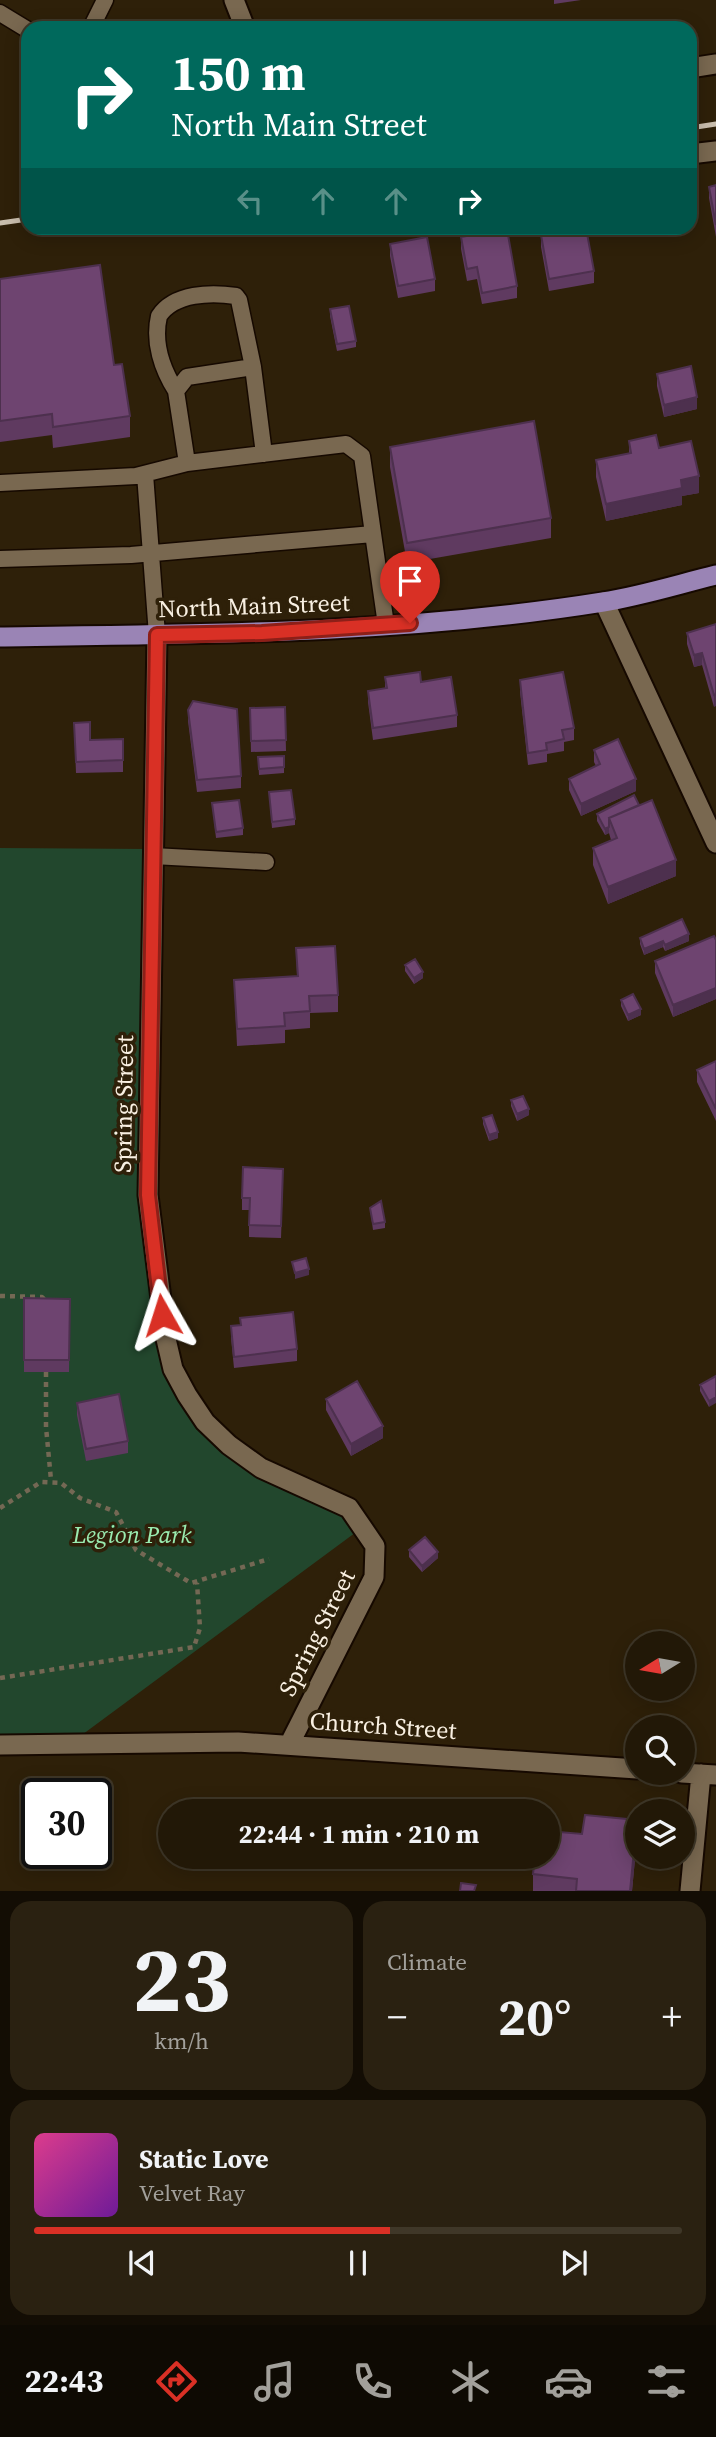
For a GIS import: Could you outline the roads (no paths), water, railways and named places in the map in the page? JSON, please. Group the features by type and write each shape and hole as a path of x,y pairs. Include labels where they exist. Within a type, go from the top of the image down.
{"main road":[{"name":"North Main Street","path":"0,637 262,633 386,625 604,602 716,575"}],"street":[{"path":"234,0 242,21"},
{"path":"697,67 716,64"},
{"path":"697,153 716,151"},
{"path":"604,602 716,843"},
{"name":"Spring Street","path":"157,635 148,1195 162,1315 173,1369 205,1422 229,1445 261,1468 349,1508 375,1546 374,1577 289,1745"},
{"name":"Church Street","path":"0,1745 237,1742 625,1768"},
{"path":"690,1891 700,1774"}],"lane":[{"path":"95,21 106,0"},
{"path":"0,13 21,26"},
{"path":"187,463 176,391 167,376 157,337 159,316 164,308 186,298 208,295 236,296 239,300 253,367 264,454"},
{"path":"176,391 187,377 253,367"},
{"path":"0,483 145,474 187,463 346,444 362,456 386,625"},
{"path":"145,474 157,635"},
{"path":"0,559 151,553 373,534"},
{"path":"153,856 266,862"}],"railway":[{"path":"697,127 716,124"},
{"path":"0,223 21,220"}],"park label":[{"name":"Legion Park","path":"132,1535"}]}
